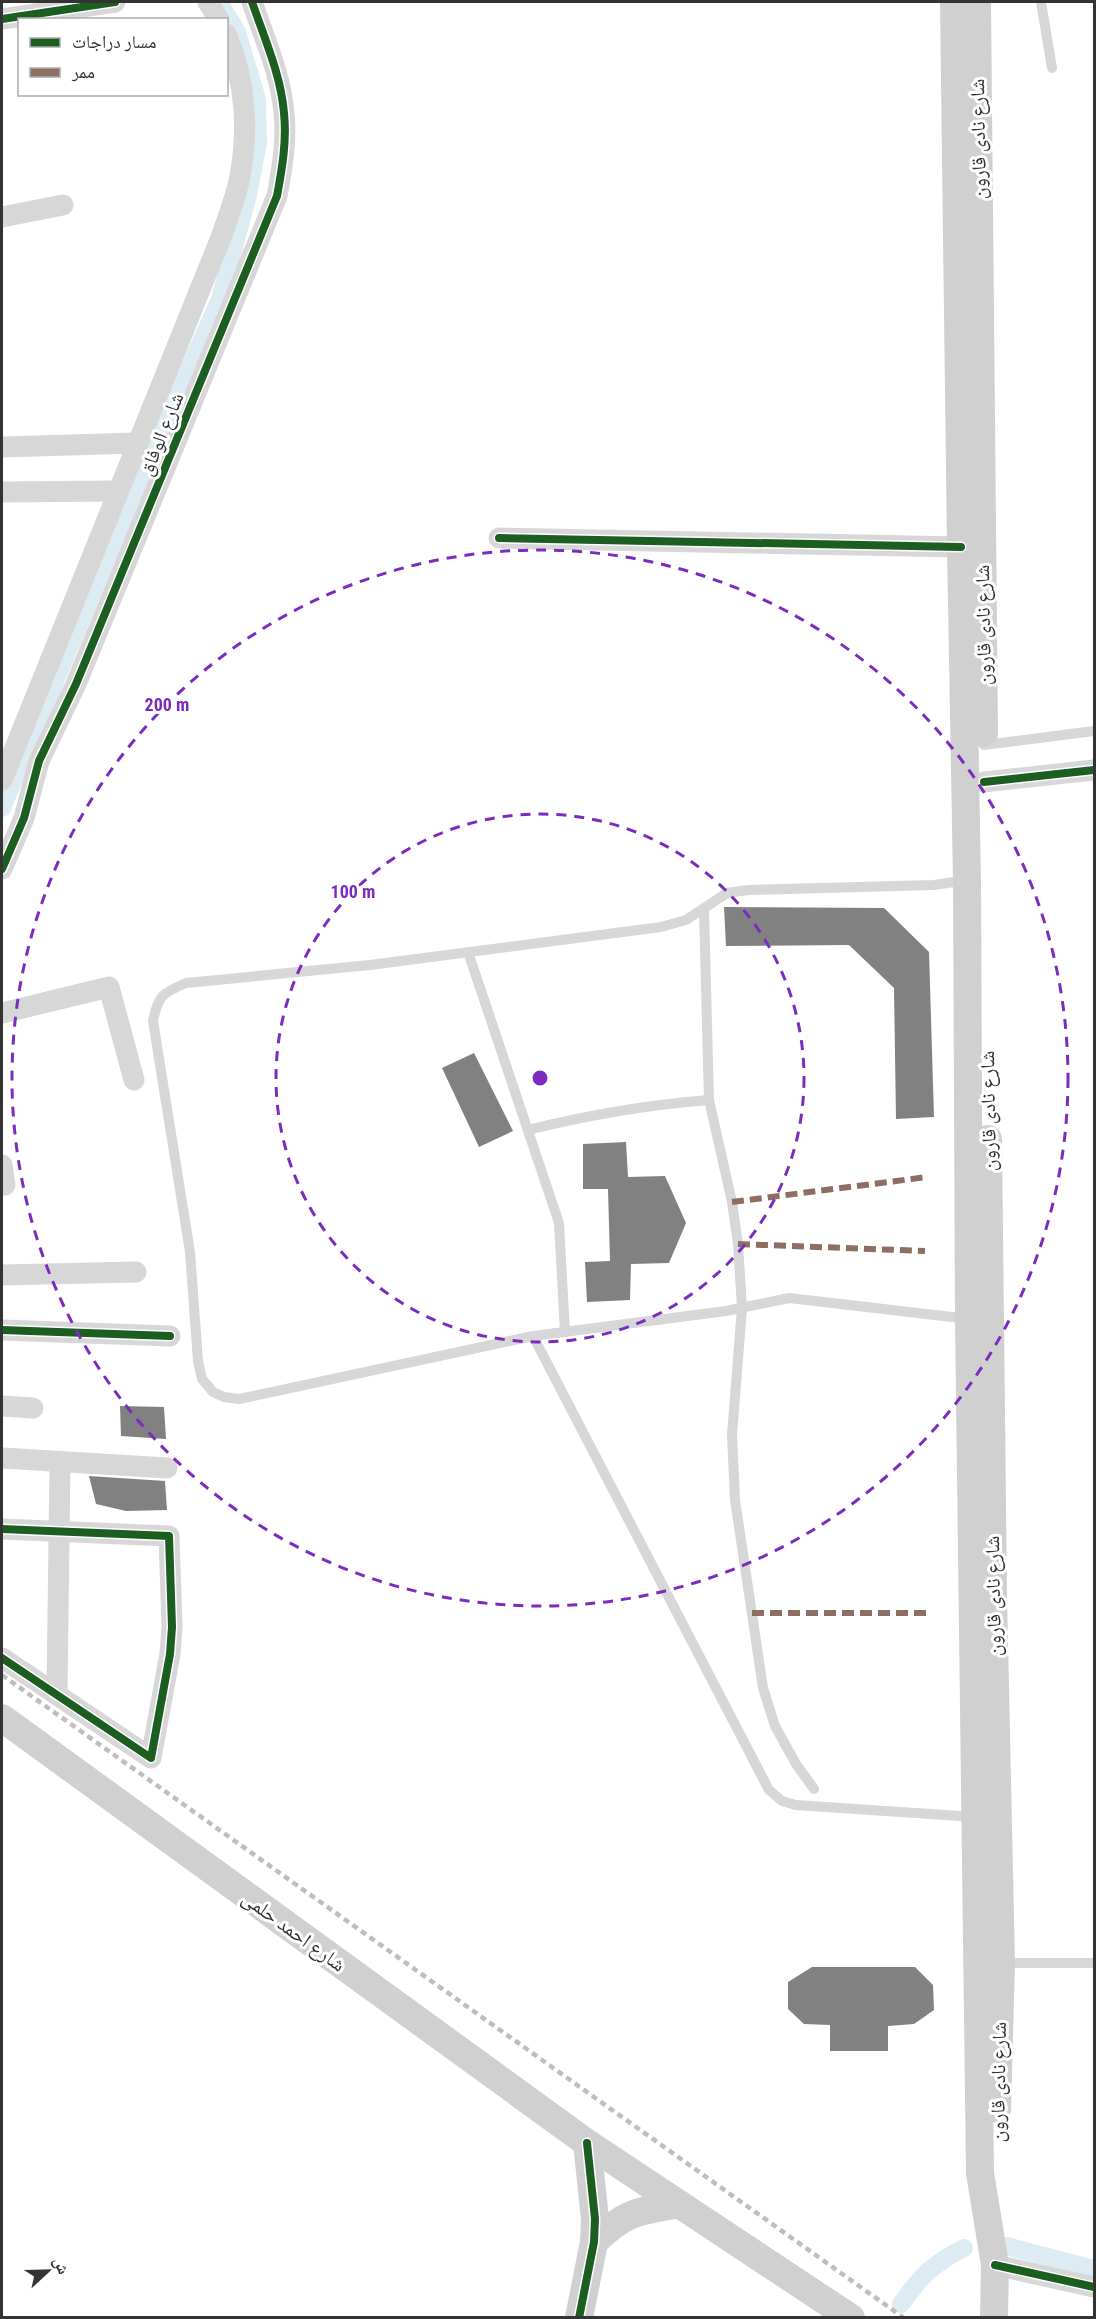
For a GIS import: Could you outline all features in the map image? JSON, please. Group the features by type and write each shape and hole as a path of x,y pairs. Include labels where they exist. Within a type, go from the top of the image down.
{"main road":[{"name":"شارع نادى قارون","path":"954,2 960,547 976,880 983,1596 975,1817 980,2173 995,2265 994,2318"},
{"name":"شارع نادى قارون","path":"977,2 984,782 976,880 969,1319 1000,1963 995,2186 987,2218"},
{"name":"شارع احمد حلمى","path":"2,1718 587,2143 851,2318"},
{"path":"579,2318 594,2242 594,2198 587,2143"},
{"path":"594,2242 613,2224 635,2212 679,2204"}],"street":[{"path":"2,19 114,2"},
{"path":"208,2 218,18"},
{"name":"شارع الوفاق","path":"2,869 24,818 39,761 76,684 277,196 284,154 284,113 276,70 252,2"},
{"name":"شارع الوفاق","path":"2,780 222,235 239,181 244,98 238,64 228,39"},
{"path":"2,217 63,205"},
{"path":"2,447 137,443"},
{"path":"2,492 118,491"},
{"path":"500,538 960,547"},
{"path":"984,782 1095,770"},
{"path":"2,1013 109,987 134,1080"},
{"path":"2,1165 5,1185 2,1185"},
{"path":"2,1275 136,1272"},
{"path":"2,1330 170,1336"},
{"path":"2,1406 33,1408"},
{"path":"2,1458 167,1468"},
{"path":"57,1693 60,1462"},
{"path":"2,1529 169,1536 172,1626 170,1654 151,1758 2,1658"},
{"path":"995,2265 1095,2287"}],"lane":[{"path":"1041,2 1052,68"},
{"path":"984,745 1095,731"},
{"path":"969,1319 789,1298 742,1308 533,1336 239,1399 224,1397 213,1392 202,1379 198,1360 190,1252 153,1022 157,1002 169,990 186,983 299,974 661,927 686,920 727,893 748,890 934,885 976,880"},
{"path":"704,910 709,1100 732,1202 738,1244 742,1308 732,1435 735,1500 761,1677 775,1726 796,1764 814,1789"},
{"path":"468,952 559,1223 565,1332"},
{"path":"528,1130 580,1117 660,1104 709,1100"},
{"path":"533,1336 770,1790 782,1801 796,1805 975,1817"},
{"path":"1000,1963 1095,1964"}],"building":[{"path":"724,907 884,908 929,952 934,1117 896,1119 894,988 849,945 726,946"},
{"path":"474,1053 513,1131 479,1147 442,1068"},
{"path":"626,1142 628,1177 665,1176 686,1223 669,1263 631,1264 630,1300 587,1302 585,1262 610,1261 608,1189 583,1189 583,1144"},
{"path":"120,1406 164,1407 166,1439 121,1436"},
{"path":"89,1476 165,1481 167,1510 126,1511 96,1504"},
{"path":"812,1967 915,1967 933,1985 934,2010 914,2024 888,2026 888,2051 830,2051 830,2025 804,2024 788,2009 788,1982"}],"waterway":[{"path":"2,808 135,491 220,299 248,195 258,143 257,99 237,32 219,2"},
{"path":"1006,2246 1094,2269"},
{"path":"901,2304 928,2272 964,2248"}],"railway":[{"path":"2,1675 904,2318"}],"marked path":[{"path":"732,1202 927,1177"},
{"path":"738,1244 925,1251"},
{"path":"752,1613 927,1613"}],"cycle path":[{"path":"2,19 115,2"},
{"path":"2,869 24,818 39,761 76,684 277,196 284,144 285,123 282,99 271,56 252,2"},
{"path":"499,538 961,547"},
{"path":"984,782 1094,770"},
{"path":"2,1330 170,1336"},
{"path":"2,1529 169,1536 172,1627 170,1654 151,1758 2,1658"},
{"path":"579,2318 594,2242 595,2219 587,2143"},
{"path":"995,2265 1094,2287"}]}
